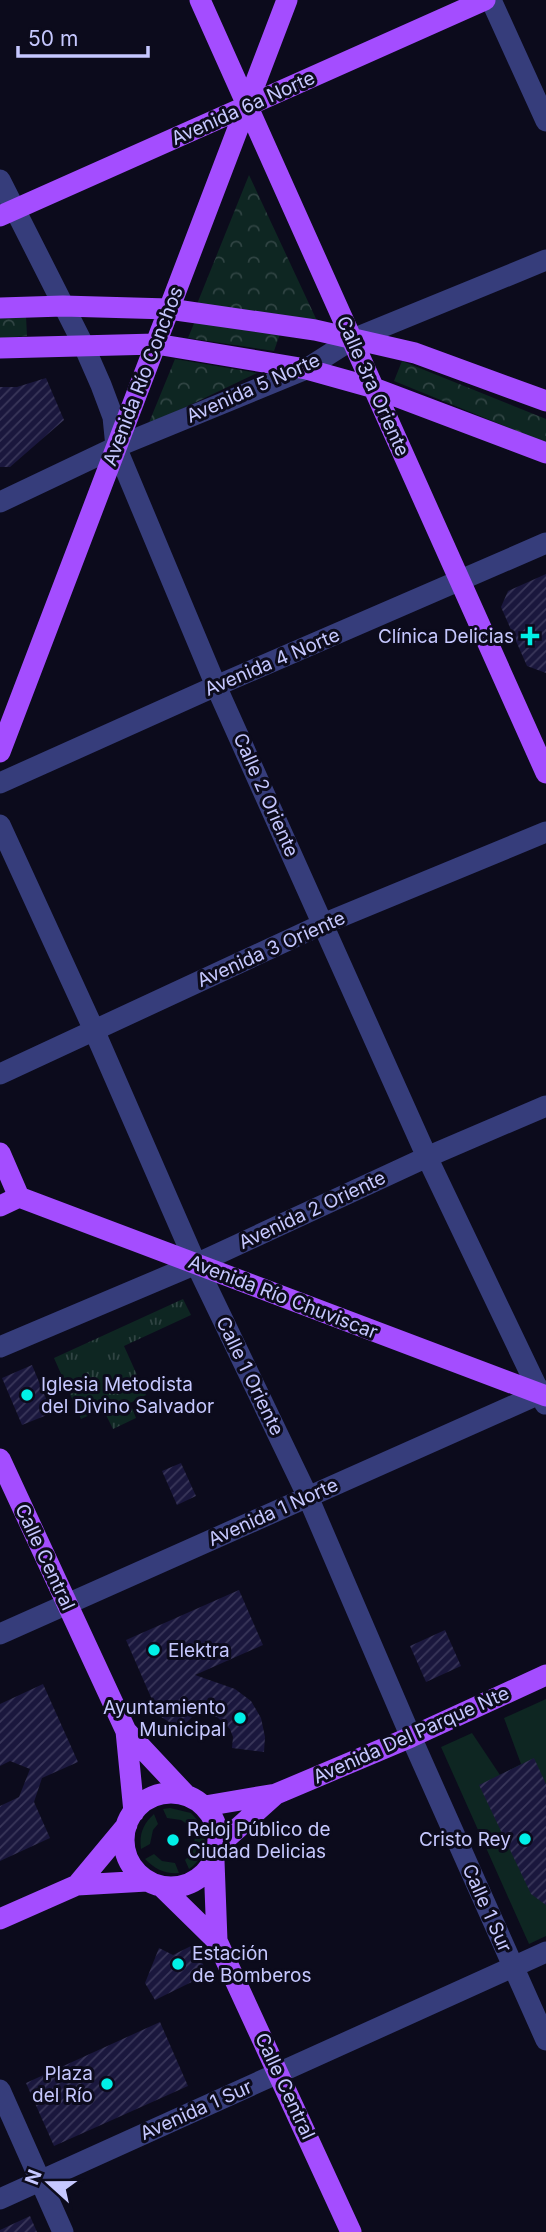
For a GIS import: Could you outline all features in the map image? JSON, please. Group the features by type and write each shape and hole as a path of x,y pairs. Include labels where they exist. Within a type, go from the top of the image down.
{"main road":[{"name":"Calle 3ra Oriente","path":"200,0 546,773"},
{"name":"Avenida Río Conchos","path":"0,752 286,0"},
{"name":"Avenida 6a Norte","path":"7,213 485,0"},
{"path":"0,308 63,306 169,309 316,330 415,353 546,401"},
{"path":"0,348 156,344 306,369 374,388 546,453"},
{"path":"0,1153 10,1202"},
{"name":"Avenida Río Chuviscar","path":"10,1202 196,1264 544,1397"},
{"name":"Calle Central","path":"0,1459 127,1731"},
{"name":"Avenida Del Parque Nte","path":"276,1794 411,1737 546,1675"},
{"path":"127,1731 186,1795 205,1806 213,1817 218,1831 217,1941"},
{"path":"127,1731 130,1818 124,1837 130,1863 137,1873 155,1884 217,1941"},
{"path":"77,1885 144,1801 171,1793 186,1795"},
{"path":"205,1806 276,1794"},
{"path":"0,1919 77,1885 155,1884 177,1887 192,1883 205,1874 216,1853 276,1794"},
{"name":"Calle Central","path":"217,1941 351,2232"}],"street":[{"path":"491,0 546,121"},
{"name":"Calle 2 Oriente","path":"0,180 7,213 83,344 113,417 116,447 216,686 427,1157 544,1397"},
{"name":"Avenida 5 Norte","path":"0,502 116,447 306,369 353,339 546,260"},
{"name":"Avenida 4 Norte","path":"0,783 546,543"},
{"name":"Calle 1 Oriente","path":"0,825 94,1030 196,1264 308,1497 411,1737"},
{"name":"Avenida 3 Oriente","path":"0,1073 323,924 546,832"},
{"name":"Avenida 2 Oriente","path":"0,1347 196,1264 546,1105"},
{"name":"Avenida 1 Norte","path":"0,1634 308,1497 544,1397"},
{"name":"Calle 1 Sur","path":"411,1737 546,2040"},
{"name":"Avenida 1 Sur","path":"0,2199 546,1952"},
{"path":"0,2090 63,2232"}],"green space":[{"path":"249,175 318,323 197,304"},
{"path":"26,316 27,336 0,338 0,318"},
{"path":"195,321 280,334 274,351 188,338"},
{"path":"175,359 257,373 148,425"},
{"path":"402,361 546,419 546,443 394,381"},
{"path":"183,1299 191,1315 124,1346 146,1395 130,1403 136,1418 113,1429 103,1409 81,1419 54,1358"},
{"path":"546,1699 546,1936 529,1944 441,1747 472,1733 500,1775 521,1764 504,1718"},
{"path":"163,1809 191,1813 199,1822 190,1826 181,1820 167,1818"},
{"path":"154,1814 158,1824 153,1830 150,1844 141,1849 143,1830"},
{"path":"204,1832 202,1853 189,1869 185,1860 193,1852 195,1836"},
{"path":"154,1854 162,1861 175,1863 179,1873 169,1873 152,1866 145,1859"}],"building":[{"path":"46,378 64,420 10,467 0,467 0,387 17,387"},
{"name":"Clínica Delicias","path":"546,574 546,673 527,666 501,607 508,591"},
{"name":"Iglesia Metodista del Divino Salvador","path":"32,1365 52,1413 22,1425 2,1378"},
{"path":"181,1463 196,1496 177,1505 162,1471"},
{"path":"239,1590 263,1645 195,1675 235,1689 251,1701 261,1718 265,1737 264,1752 232,1748 233,1737 230,1729 217,1717 200,1714 192,1717 180,1729 155,1713 157,1711 126,1640"},
{"path":"445,1630 461,1666 426,1682 410,1646"},
{"path":"43,1684 78,1762 42,1778 34,1802 50,1838 0,1861 0,1806 19,1797 30,1769 10,1761 0,1766 0,1704"},
{"name":"Cristo Rey","path":"534,1758 546,1784 546,1905 531,1894 479,1785"},
{"name":"Estación de Bomberos","path":"193,1945 208,1974 155,2000 145,1983 159,1948 173,1955"},
{"name":"Plaza del Río","path":"160,2022 188,2086 54,2146 26,2083"},
{"path":"30,2216 37,2232 0,2232 0,2230"}],"place":[{"name":"Clínica Delicias","path":"530,636"},
{"name":"Iglesia Metodista del Divino Salvador","path":"27,1395"},
{"name":"Elektra","path":"154,1650"},
{"name":"Ayuntamiento Municipal","path":"240,1718"},
{"name":"Cristo Rey","path":"525,1839"},
{"name":"Reloj Público de Ciudad Delicias","path":"173,1840"},
{"name":"Estación de Bomberos","path":"178,1964"},
{"name":"Plaza del Río","path":"107,2084"}]}
